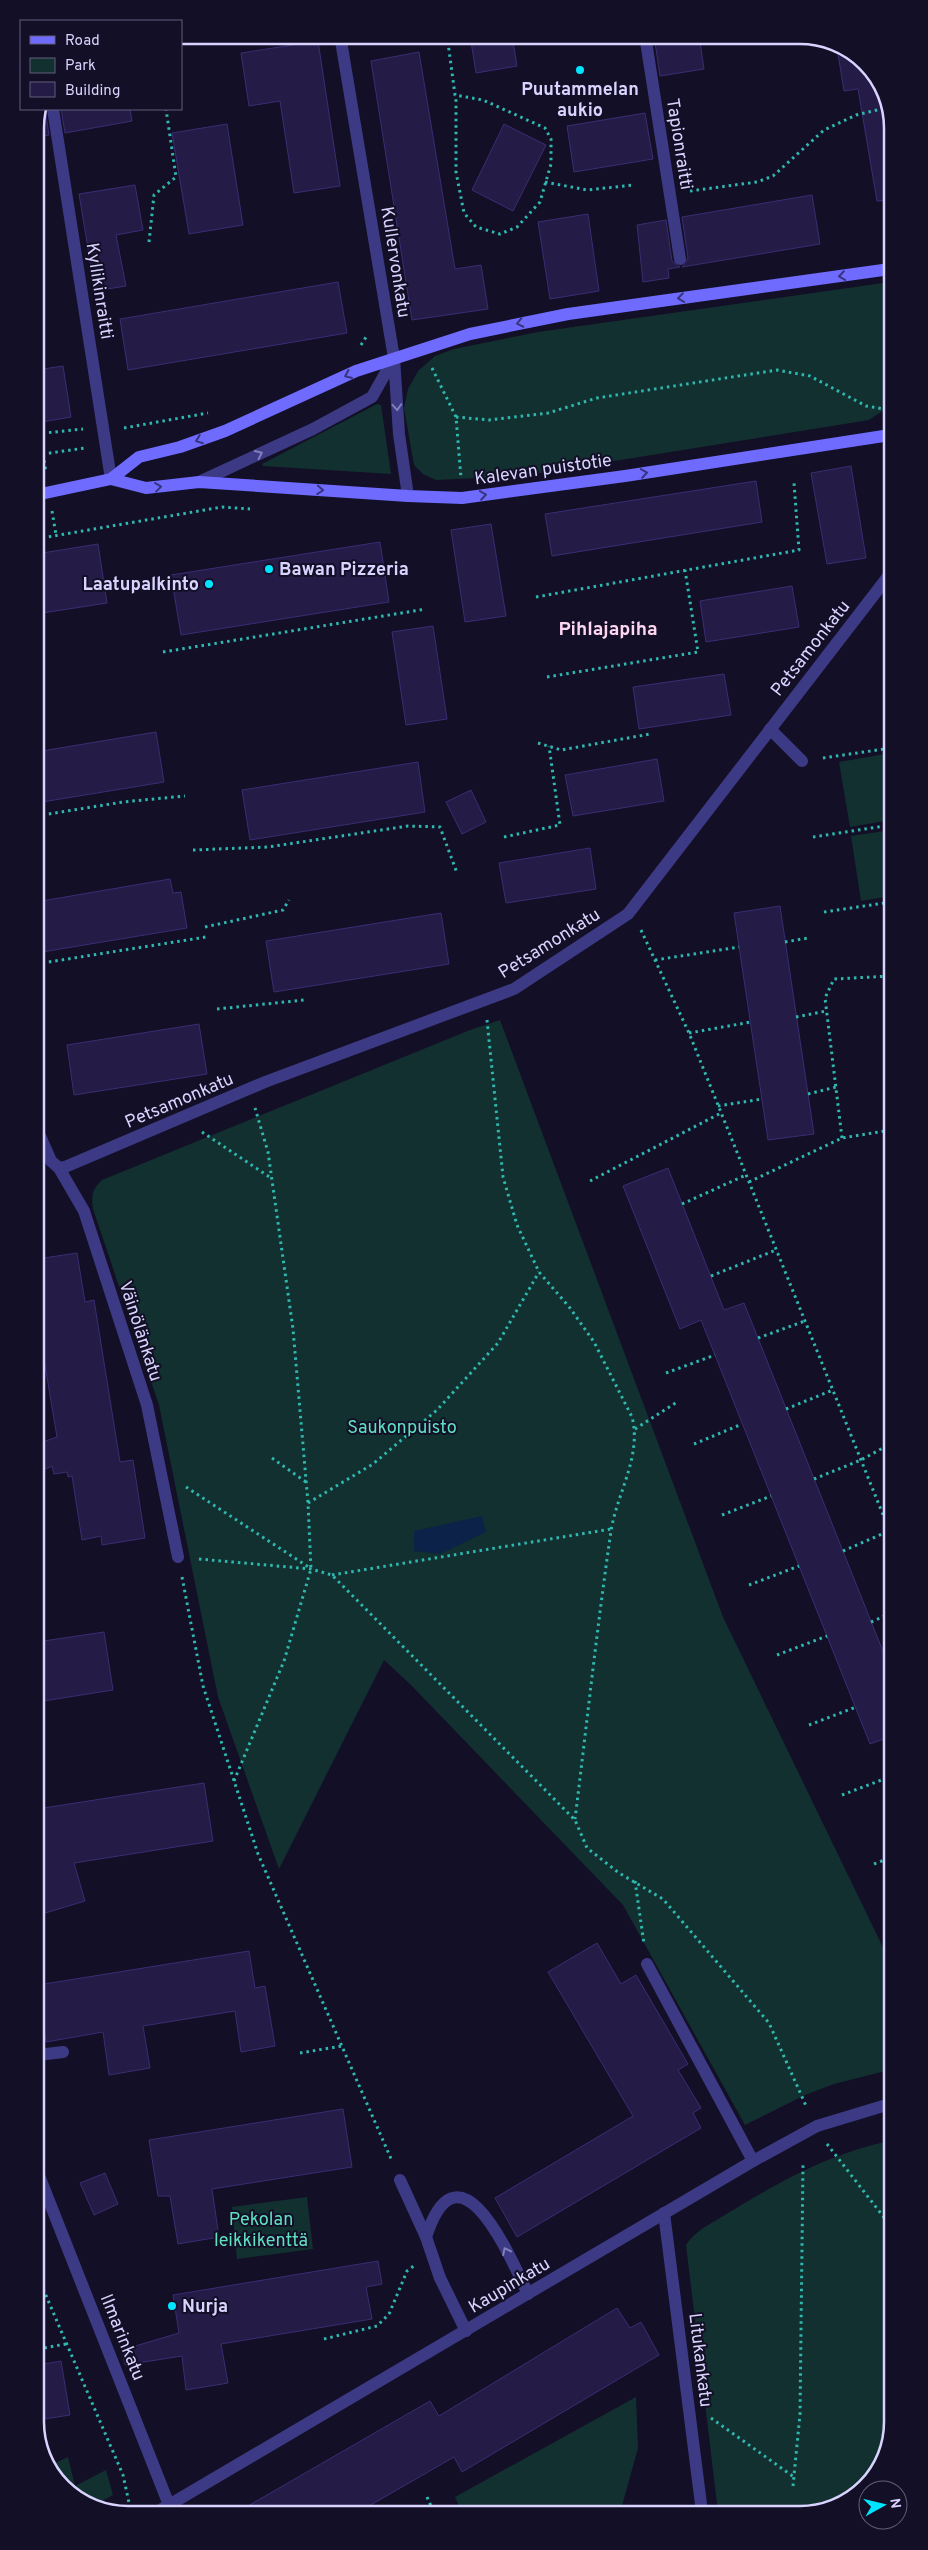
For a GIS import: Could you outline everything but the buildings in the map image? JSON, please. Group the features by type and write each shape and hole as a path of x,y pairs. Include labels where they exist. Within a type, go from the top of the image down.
{"main road":[{"name":"Kalevan puistotie","path":"111,479 139,456 180,448 225,430 356,371 470,334 559,315 884,270"},
{"name":"Kalevan puistotie","path":"44,493 111,479 146,488 199,482 462,498 624,476 884,436"}],"street":[{"name":"Kullervonkatu","path":"342,44 394,358 399,434 408,496"},
{"name":"Tapionraitti","path":"646,44 680,259"},
{"name":"Kyllikinraitti","path":"53,110 111,479"},
{"name":"Kalevan puistotie","path":"199,482 313,429 372,397 394,358"},
{"name":"Petsamonkatu","path":"59,1168 249,1089 514,988 628,914 884,582"},
{"path":"770,729 802,761"},
{"name":"Väinölänkatu","path":"44,1147 51,1161 59,1168 84,1211 147,1405 178,1557"},
{"path":"647,1964 753,2160"},
{"path":"44,2054 63,2052"},
{"name":"Kaupinkatu","path":"176,2506 753,2160 817,2126 884,2105"},
{"path":"400,2180 426,2237 440,2278 466,2331"},
{"name":"Ilmarinkatu","path":"44,2188 170,2506"},
{"path":"426,2237 431,2219 440,2206 449,2200 468,2199 475,2204 496,2230 528,2294"},
{"name":"Litukankatu","path":"664,2213 690,2404 701,2506"}],"path":[{"path":"448,44 455,95 456,172 464,213 476,227 500,234 518,227 540,202 551,164 551,139 545,128 483,100 455,95"},
{"path":"670,194 757,182 773,176 824,130 856,115 882,109"},
{"path":"149,242 154,196 176,177 166,110"},
{"path":"546,182 587,190 634,185"},
{"path":"422,349 456,417 462,498"},
{"path":"456,417 489,420 548,413 597,398 777,370 810,376 866,406 884,409"},
{"path":"536,597 799,550 794,482"},
{"path":"547,677 698,652 685,570"},
{"path":"163,652 426,609"},
{"path":"538,743 561,750 650,734"},
{"path":"504,837 560,825 549,746"},
{"path":"802,761 884,749"},
{"path":"44,815 123,802 185,796"},
{"path":"193,850 268,847 408,826 440,826 457,873"},
{"path":"813,837 884,826"},
{"path":"205,927 282,910 289,900"},
{"path":"824,912 884,903"},
{"path":"638,922 689,1033 884,1518"},
{"path":"44,963 206,937"},
{"path":"785,942 808,938"},
{"path":"655,960 739,947"},
{"path":"842,1138 824,998 834,979 884,976"},
{"path":"217,1010 304,1000"},
{"path":"477,1003 487,1019 503,1177 518,1225 539,1272 570,1308 594,1342 632,1417 635,1429 634,1448 611,1529 575,1820"},
{"path":"796,1017 826,1011"},
{"path":"689,1033 750,1022"},
{"path":"808,1094 836,1088"},
{"path":"234,1782 284,1661 311,1569 308,1503 293,1328 268,1152 249,1089"},
{"path":"718,1106 762,1100"},
{"path":"590,1181 721,1113"},
{"path":"749,1182 842,1138 884,1131"},
{"path":"202,1132 272,1178"},
{"path":"682,1204 746,1175"},
{"path":"711,1276 776,1250"},
{"path":"308,1503 372,1464 437,1410 498,1343 539,1272"},
{"path":"758,1338 805,1321"},
{"path":"666,1373 715,1354"},
{"path":"786,1409 833,1390"},
{"path":"635,1429 677,1402"},
{"path":"694,1444 742,1424"},
{"path":"814,1480 861,1460 884,1447"},
{"path":"272,1458 306,1482"},
{"path":"160,1470 311,1569"},
{"path":"722,1515 771,1496"},
{"path":"400,2180 258,1854 203,1686 178,1557 311,1569 332,1575 611,1529"},
{"path":"843,1552 884,1533"},
{"path":"750,1585 799,1566"},
{"path":"332,1575 575,1820 587,1848 613,1869 663,1899 769,2023 830,2151 884,2218"},
{"path":"871,1622 884,1616"},
{"path":"777,1656 827,1636"},
{"path":"809,1725 856,1707"},
{"path":"842,1796 884,1779"},
{"path":"874,1864 884,1860"},
{"path":"635,1881 647,1964"},
{"path":"300,2054 342,2046"},
{"path":"793,2486 800,2414 804,2162"},
{"path":"324,2338 377,2326 390,2314 407,2271 424,2258 426,2237"},
{"path":"44,2291 123,2475 129,2506"},
{"path":"44,2348 66,2344"},
{"path":"690,2404 794,2477"},
{"path":"427,2497 431,2506"}],"green space":[{"path":"884,283 884,410 869,420 521,476 436,480 423,474 414,465 404,408 408,389 418,371 435,356 454,349 538,332"},
{"path":"377,404 381,405 391,474 263,466 262,464"},
{"path":"884,754 884,821 850,827 839,762"},
{"path":"884,831 884,897 861,901 851,836"},
{"name":"Saukonpuisto","path":"500,1020 723,1617 884,1949 884,2071 834,2084 805,2095 745,2125 623,1905 410,1684 384,1660 279,1869 218,1697 159,1405 93,1209 93,1193 96,1186 102,1180 470,1030"},
{"path":"884,2142 884,2422 883,2439 880,2449 876,2459 862,2480 858,2480 858,2484 837,2498 811,2506 717,2506 686,2245 694,2235 705,2227 748,2201 807,2169 848,2153"},
{"name":"Pekolan leikkikenttä","path":"307,2197 313,2249 237,2259 232,2207"},
{"path":"636,2397 638,2448 622,2506 459,2506 455,2497"},
{"path":"68,2457 75,2486 106,2470 113,2495 101,2502 86,2495 68,2482 55,2463"}],"water":[{"path":"482,1516 486,1532 440,1554 414,1551 414,1531"}],"place":[{"name":"Puutammelan aukio","path":"580,70"},
{"name":"Bawan Pizzeria","path":"269,569"},
{"name":"Laatupalkinto","path":"209,584"},
{"name":"Nurja","path":"172,2306"}],"district":[{"name":"Pihlajapiha","path":"608,628"}]}
